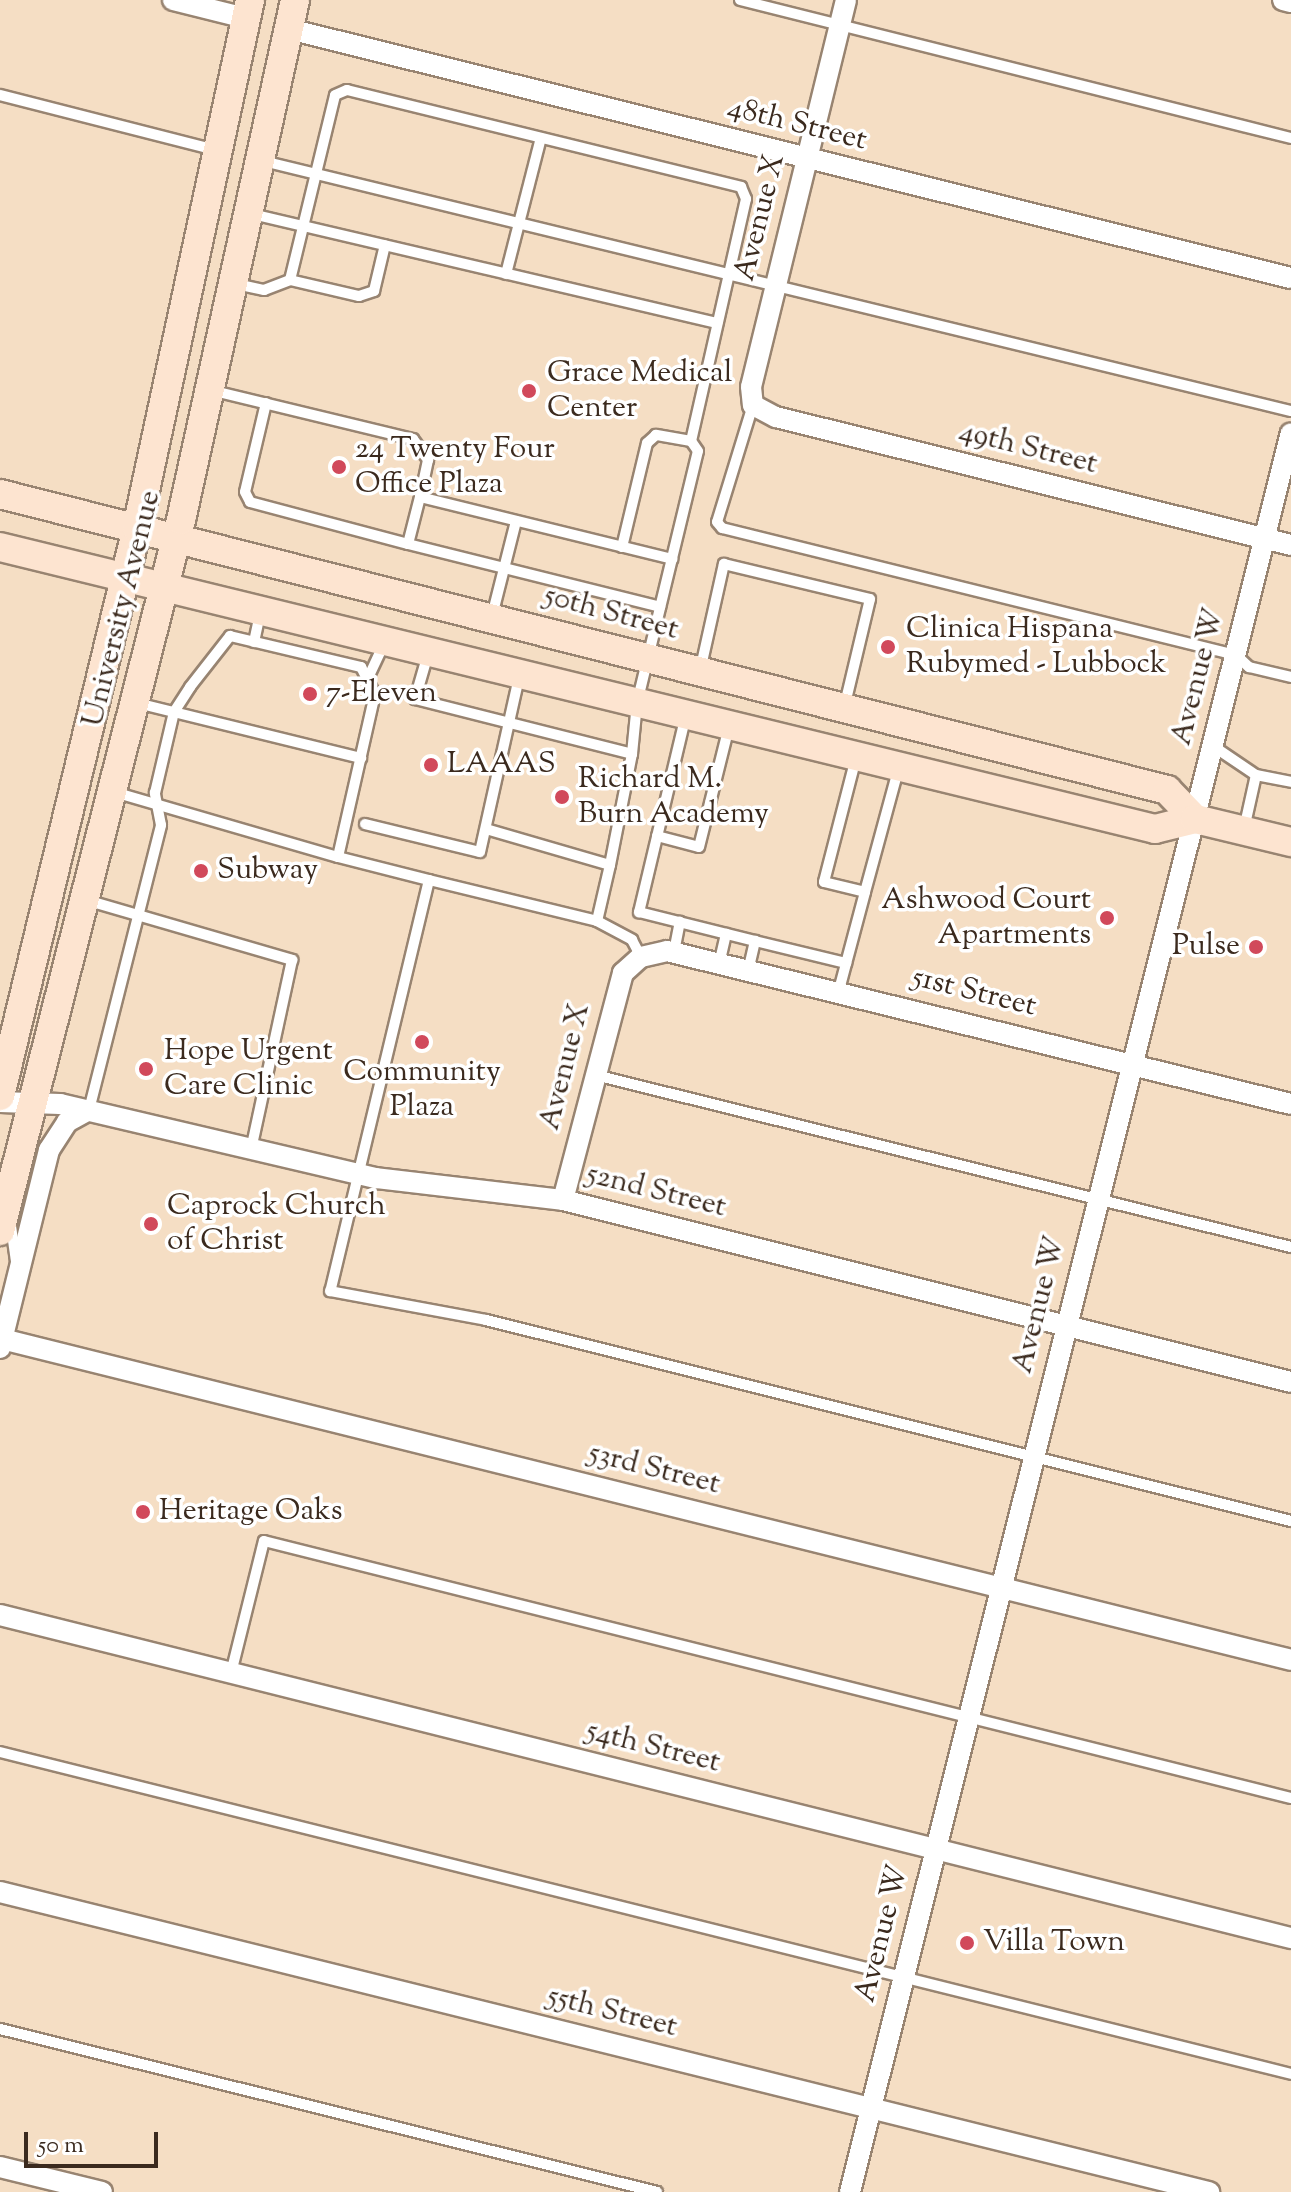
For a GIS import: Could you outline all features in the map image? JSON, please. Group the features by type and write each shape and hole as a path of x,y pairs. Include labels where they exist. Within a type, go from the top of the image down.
{"main road":[{"path":"274,0 289,29"},
{"name":"University Avenue","path":"0,1231 164,588 248,222 295,0"},
{"name":"University Avenue","path":"0,1099 137,528 206,222 248,9"},
{"path":"206,222 248,222"},
{"name":"50th Street","path":"0,494 1167,790 1195,819"},
{"path":"0,547 428,654 1155,829 1195,819 1291,842"}],"street":[{"path":"173,0 248,9"},
{"name":"Avenue X","path":"753,405 775,283 846,0"},
{"path":"1283,0 1291,2"},
{"name":"48th Street","path":"289,29 1291,278"},
{"name":"49th Street","path":"753,405 1291,545"},
{"name":"Avenue W","path":"850,2192 1291,433"},
{"name":"51st Street","path":"641,957 674,952 720,960 1291,1104"},
{"name":"Avenue X","path":"563,1200 623,973 641,957"},
{"name":"52nd Street","path":"0,1099 89,1110 357,1173 563,1200 1291,1382"},
{"path":"1,1343 56,1133 89,1110"},
{"name":"53rd Street","path":"1,1343 1291,1660"},
{"name":"54th Street","path":"0,1615 1291,1938"},
{"name":"55th Street","path":"0,1892 1209,2192"},
{"path":"0,2167 102,2192"}],"lane":[{"path":"740,0 1291,138"},
{"path":"290,280 335,95 347,90 741,187 746,199 691,441"},
{"path":"0,95 218,151"},
{"path":"506,274 541,138"},
{"path":"261,161 728,275 775,283 1291,411"},
{"path":"248,222 302,226 717,323"},
{"path":"234,284 264,290 290,280 359,296 374,291 385,245"},
{"path":"210,390 413,439 428,460 408,544"},
{"path":"266,403 245,492 250,502 660,607"},
{"path":"753,405 717,522 722,528 1236,655 1249,667 1291,677"},
{"path":"597,921 632,754 637,703 698,451 691,441 656,435 647,443 622,547"},
{"path":"420,497 672,559"},
{"path":"492,618 516,521"},
{"path":"700,673 724,564 870,599 844,710"},
{"path":"254,642 260,612"},
{"path":"312,656 319,626"},
{"path":"89,1110 137,919 160,809 155,793 174,712 213,651 230,636 361,667 368,678 375,694 338,857"},
{"path":"368,678 384,642"},
{"path":"428,654 415,699 632,754"},
{"path":"365,824 480,852 519,675"},
{"path":"135,703 361,758"},
{"path":"686,715 639,912 846,963"},
{"path":"657,836 699,847 729,725"},
{"path":"1213,746 1256,775 1291,782"},
{"path":"857,756 824,882 865,892"},
{"path":"839,990 899,767"},
{"path":"1244,831 1256,775"},
{"path":"112,792 160,809 338,857 597,921 632,940 641,957"},
{"path":"486,829 610,865"},
{"path":"429,880 330,1291 486,1320 1291,1521"},
{"path":"84,900 137,919 292,960 251,1149"},
{"path":"674,952 680,922"},
{"path":"720,960 726,934"},
{"path":"749,967 755,941"},
{"path":"595,1075 1291,1247"},
{"path":"8,1199 18,1276"},
{"path":"231,1673 264,1541 1291,1798"},
{"path":"0,1752 1291,2074"},
{"path":"0,2029 657,2192"}],"place":[{"name":"Grace Medical Center","path":"529,391"},
{"name":"24 Twenty Four Office Plaza","path":"339,467"},
{"name":"Clinica Hispana Rubymed - Lubbock","path":"888,647"},
{"name":"7-Eleven","path":"310,694"},
{"name":"LAAAS","path":"431,765"},
{"name":"Richard M. Burn Academy","path":"562,797"},
{"name":"Subway","path":"201,871"},
{"name":"Ashwood Court Apartments","path":"1107,918"},
{"name":"Pulse","path":"1256,947"},
{"name":"Community Plaza","path":"422,1042"},
{"name":"Hope Urgent Care Clinic","path":"146,1069"},
{"name":"Caprock Church of Christ","path":"151,1224"},
{"name":"Heritage Oaks","path":"143,1512"},
{"name":"Villa Town","path":"967,1943"}]}
